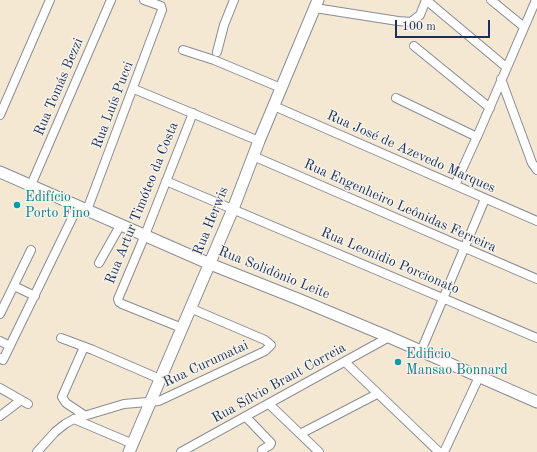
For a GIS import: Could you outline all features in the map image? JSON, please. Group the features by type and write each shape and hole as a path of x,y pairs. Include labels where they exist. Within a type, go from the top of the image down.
{"main road":[{"name":"Rua Herwis","path":"131,448 210,264 259,141 317,4"},
{"name":"Rua Solidônio Leite","path":"0,172 210,264 390,337 537,402"}],"street":[{"path":"0,115 50,0"},
{"name":"Rua Tomás Bezzi","path":"31,185 111,0"},
{"name":"Rua Luís Pucci","path":"0,358 4,359 35,296 82,208 134,89 163,8 158,4 146,0"},
{"path":"216,52 224,25 234,0"},
{"path":"317,4 398,21 411,22 420,15 426,0 506,67"},
{"path":"492,0 524,27"},
{"path":"455,186 536,0"},
{"path":"414,46 490,108"},
{"path":"183,50 214,60 281,88"},
{"path":"502,79 532,163 537,170"},
{"path":"134,89 259,141"},
{"path":"396,98 477,137"},
{"name":"Rua José de Azevedo Marques","path":"274,106 537,221"},
{"name":"Rua Artur Timóteo da Costa","path":"182,328 119,302 118,298 145,235 193,113"},
{"name":"Rua Engenheiro Leônidas Ferreira","path":"253,156 537,279"},
{"name":"Rua Leonidio Porcionato","path":"166,181 537,338"},
{"path":"422,351 485,199"},
{"path":"99,263 121,224"},
{"path":"0,314 30,250"},
{"path":"14,286 35,296"},
{"name":"Rua Curumatai","path":"37,452 55,432 74,419 124,404 159,401 265,351 271,346 265,340 190,308"},
{"name":"Rua Sílvio Brant Correia","path":"181,452 193,449 246,417 390,337"},
{"path":"61,338 160,379"},
{"path":"0,341 10,346"},
{"path":"84,347 62,397 66,403 84,415"},
{"path":"344,362 439,452"},
{"path":"444,452 479,376"},
{"path":"0,388 24,402 0,416"},
{"path":"300,434 377,394"},
{"path":"269,404 319,452"},
{"path":"246,417 271,443 262,450"},
{"path":"74,419 131,448"}],"place":[{"name":"Edifício Porto Fino","path":"17,205"},
{"name":"Edificio Mansao Bonnard","path":"398,362"}]}
